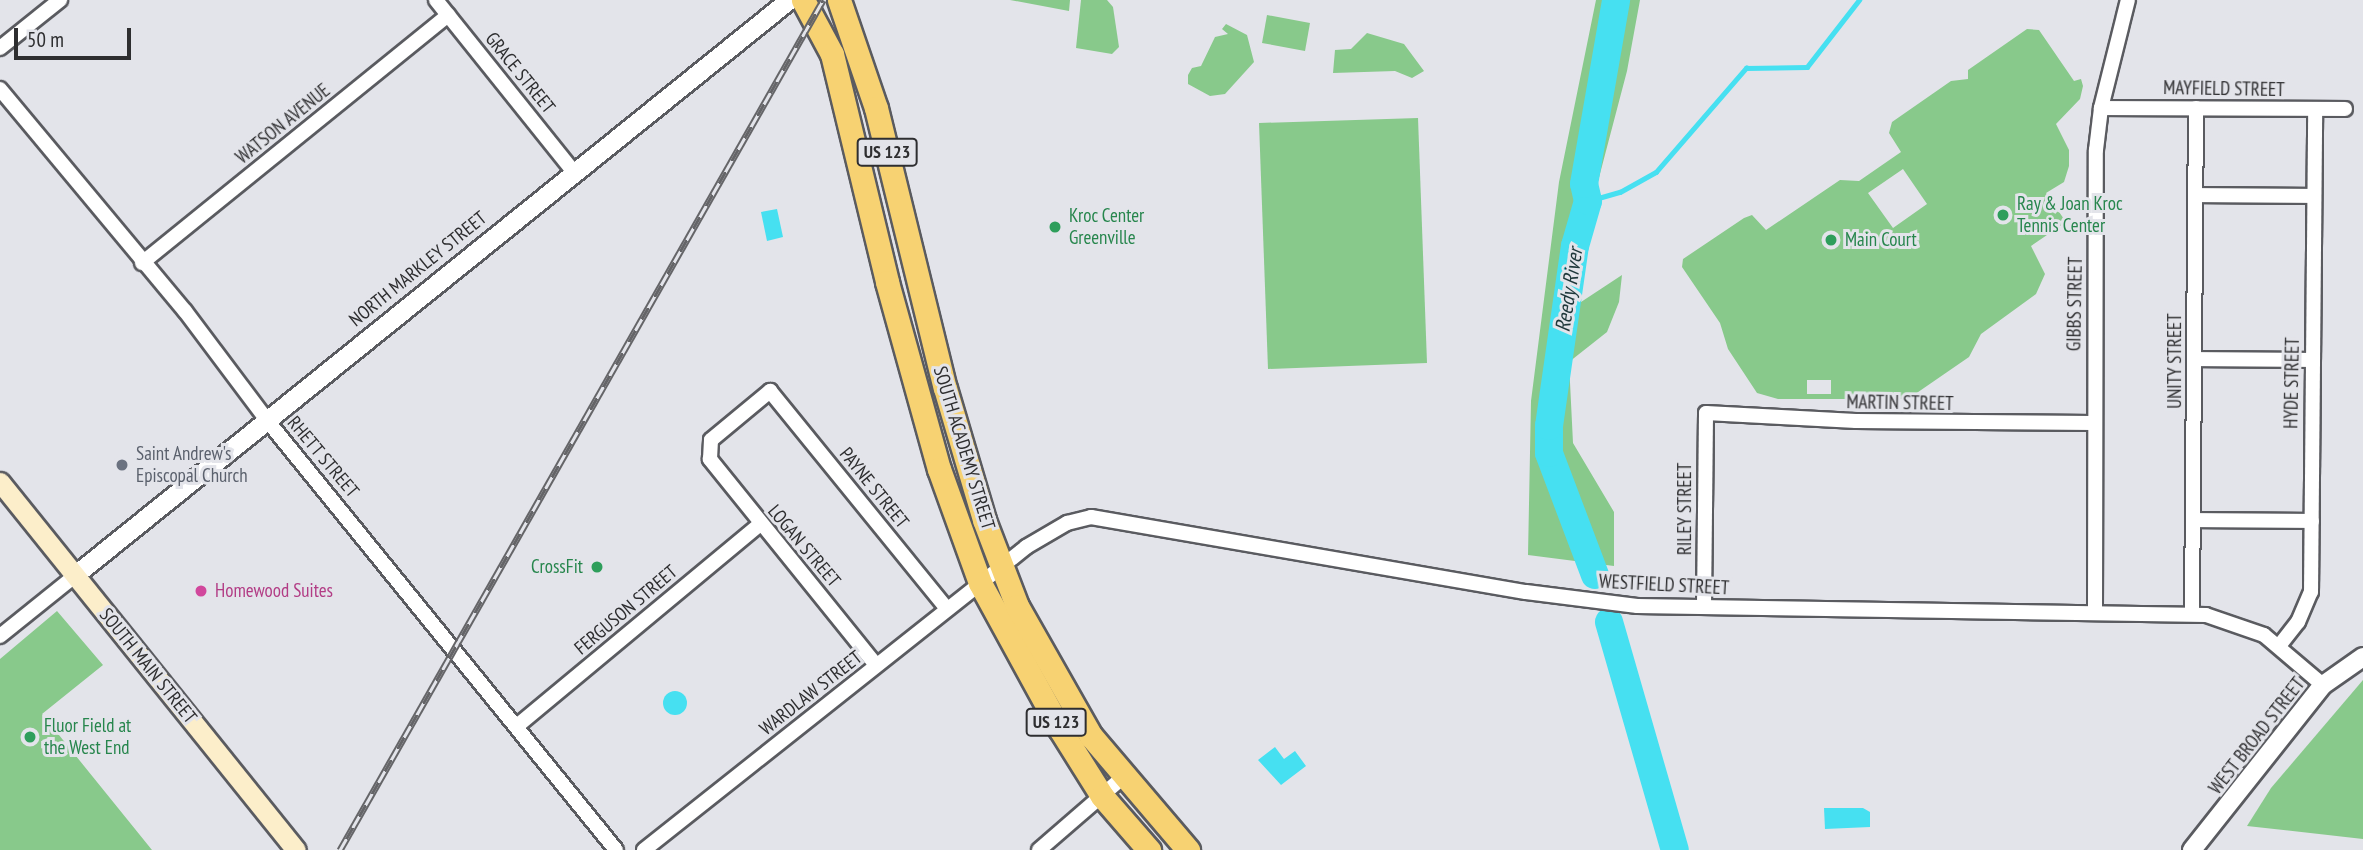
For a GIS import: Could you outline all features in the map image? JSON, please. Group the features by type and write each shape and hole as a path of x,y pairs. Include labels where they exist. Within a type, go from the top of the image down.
{"highway":[{"name":"SOUTH ACADEMY STREET","path":"803,0 832,54 932,443 980,583 1060,729 1102,796 1149,850"},
{"name":"SOUTH ACADEMY STREET","path":"839,0 876,107 945,388 1001,565 1043,658 1122,778 1188,850"}],"main road":[{"name":"SOUTH MAIN STREET","path":"0,482 296,850"}],"street":[{"path":"0,48 60,0"},
{"name":"GRACE STREET","path":"436,0 573,171"},
{"name":"NORTH MARKLEY STREET","path":"76,576 573,171 790,0"},
{"name":"GIBBS STREET","path":"2095,613 2093,423 2096,150 2101,108 2128,0"},
{"name":"WATSON AVENUE","path":"142,263 448,15"},
{"name":"RHETT STREET","path":"0,89 616,850"},
{"name":"MAYFIELD STREET","path":"2101,108 2345,109"},
{"name":"UNITY STREET","path":"2192,614 2196,108"},
{"name":"HYDE STREET","path":"2279,646 2308,604 2312,521 2311,360 2315,110"},
{"path":"2195,195 2314,196"},
{"path":"2194,359 2311,360"},
{"name":"LOGAN STREET","path":"770,391 717,433 709,449 717,469 876,666"},
{"name":"PAYNE STREET","path":"770,391 947,609"},
{"name":"MARTIN STREET","path":"1706,413 1882,422 2093,423"},
{"name":"RILEY STREET","path":"1704,606 1706,413"},
{"name":"WESTFIELD STREET","path":"1001,565 1049,532 1091,517 1570,599 1704,606 2192,614 2247,626 2279,646 2323,685"},
{"path":"2193,520 2312,521"},
{"name":"FERGUSON STREET","path":"517,726 760,524"},
{"name":"WARDLAW STREET","path":"644,850 1001,565"},
{"path":"0,636 76,576"},
{"name":"WEST BROAD STREET","path":"2192,850 2323,685 2363,657"},
{"path":"1039,850 1122,778"}],"green space":[{"path":"1010,0 1070,0 1069,11"},
{"path":"1081,0 1107,0 1113,7 1119,47 1112,54 1076,48"},
{"path":"1596,0 1640,0 1627,71 1586,227 1581,302 1622,275 1619,302 1607,332 1569,362 1573,443 1614,512 1614,566 1528,555 1531,401 1559,182"},
{"path":"1267,15 1310,23 1305,51 1262,43"},
{"path":"1226,24 1247,35 1254,62 1225,94 1210,96 1188,84 1188,75 1192,68 1201,66 1215,37 1228,34 1222,29"},
{"name":"Ray & Joan Kroc Tennis Center","path":"2027,29 2039,30 2074,81 2081,79 2083,86 2080,99 2056,124 2069,150 2069,166 2064,182 2046,193 2066,222 2031,246 2045,274 2036,294 1981,334 1969,357 1908,399 1778,399 1757,393 1728,349 1720,323 1682,267 1683,259 1744,218 1752,215 1766,230 1840,180 1859,181 1901,152 1889,133 1892,122 1951,81 1968,79 1968,70","holes":["1903,169 1927,204 1893,228 1868,193","1807,380 1831,380 1831,394 1807,394"]},
{"path":"1367,33 1404,44 1424,71 1412,78 1395,71 1333,73 1335,50 1351,49"},
{"path":"1418,118 1427,363 1268,369 1259,123"},
{"name":"Fluor Field at the West End","path":"57,611 103,665 42,714 152,850 0,850 0,659"},
{"path":"2363,680 2363,839 2247,826 2271,788"}],"water":[{"path":"777,209 783,237 767,241 761,212"},
{"path":"675,691 684,694 687,703 684,712 675,715 666,712 663,703 666,694"},
{"path":"1275,747 1284,759 1295,751 1306,766 1281,785 1258,760"},
{"path":"1824,808 1863,808 1870,812 1870,827 1825,829"}],"waterway":[{"name":"Reedy River","path":"1595,575 1549,453 1549,426 1575,246 1588,201 1584,184 1616,0"},
{"path":"1588,201 1620,192 1656,172 1746,68 1807,67 1859,0"},
{"name":"Reedy River","path":"1609,622 1675,850"}],"railway":[{"path":"340,850 823,0"}],"place":[{"name":"Ray & Joan Kroc Tennis Center","path":"2003,215"},
{"name":"Kroc Center Greenville","path":"1055,227"},
{"name":"Main Court","path":"1831,240"},
{"name":"Saint Andrew's Episcopal Church","path":"122,465"},
{"name":"CrossFit","path":"597,567"},
{"name":"Homewood Suites","path":"201,591"},
{"name":"Fluor Field at the West End","path":"30,737"}]}
